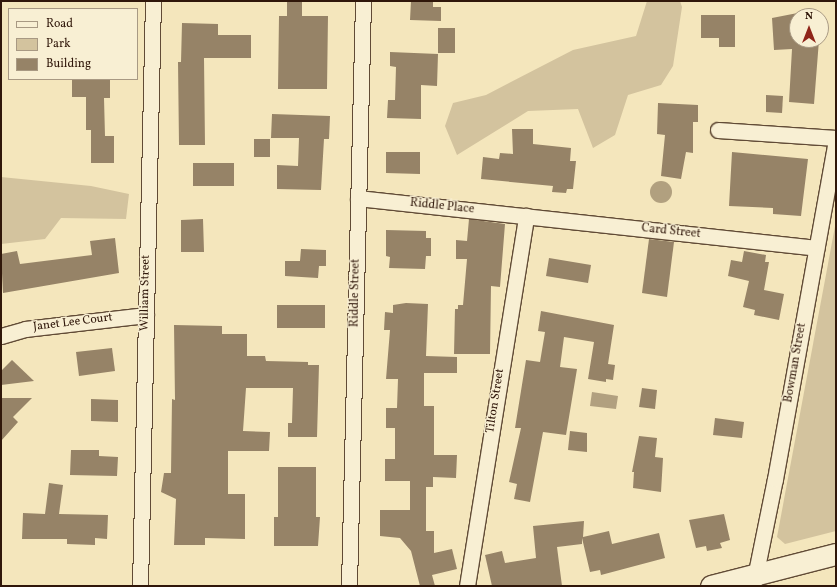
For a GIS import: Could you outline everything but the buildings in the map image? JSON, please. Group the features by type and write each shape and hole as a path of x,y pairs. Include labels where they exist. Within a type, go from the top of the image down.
{"street":[{"name":"William Street","path":"140,586 153,1"},
{"name":"Riddle Street","path":"349,586 362,1"},
{"path":"718,130 836,138"},
{"name":"Bowman Street","path":"754,581 775,478 836,138"},
{"name":"Riddle Place","path":"358,198 526,216"},
{"name":"Card Street","path":"526,216 816,248"},
{"name":"Tilton Street","path":"467,586 526,216"},
{"name":"Janet Lee Court","path":"1,336 25,329 146,315"},
{"path":"711,586 754,581 836,554"}],"green space":[{"path":"647,1 680,1 682,7 673,66 661,85 628,95 615,135 593,148 578,109 528,111 457,155 445,126 453,103 486,95 573,50 636,36"},
{"path":"1,177 91,186 129,194 126,219 61,218 45,239 1,244"},
{"path":"836,221 836,531 785,544 777,537"}],"shaded area":[{"path":"661,181 669,184 672,192 669,200 661,203 653,200 650,192 653,184"},
{"path":"592,392 618,396 616,409 590,406"}]}
